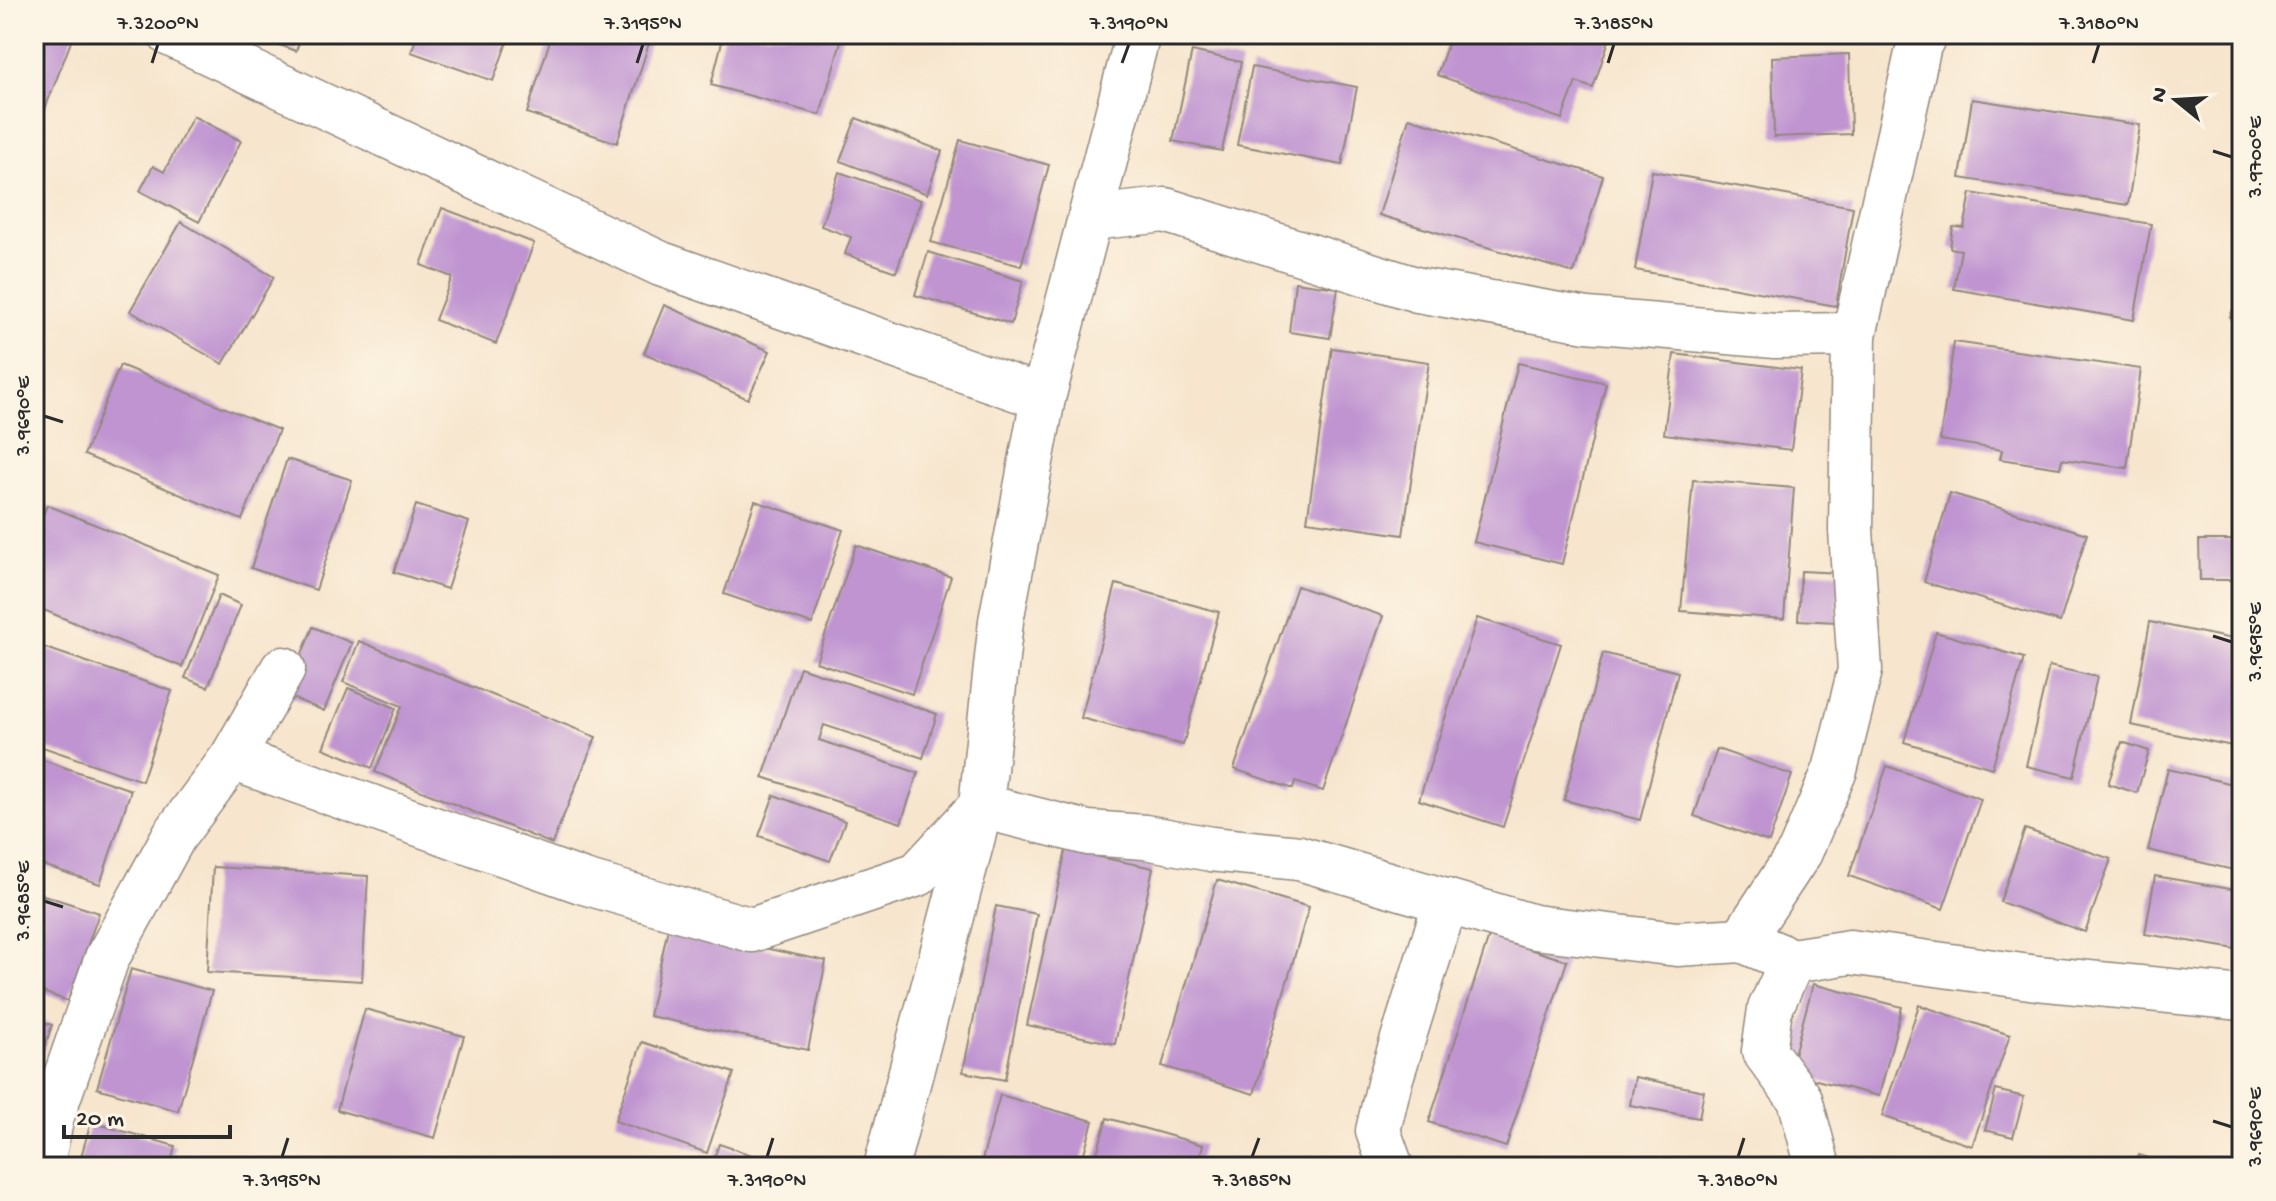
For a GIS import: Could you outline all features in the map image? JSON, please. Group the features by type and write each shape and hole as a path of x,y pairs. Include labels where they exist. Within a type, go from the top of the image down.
{"street":[{"path":"170,34 661,264 1043,398"},
{"path":"886,1167 981,806 1001,621 1043,398 1138,34"},
{"path":"1742,940 1800,852 1835,770 1860,670 1851,530 1854,335 1919,45 1925,34"},
{"path":"1090,218 1165,210 1418,290 1587,320 1775,336 1854,335"},
{"path":"41,1167 52,1116 107,958 174,836 232,758 283,669"},
{"path":"232,758 584,882 752,930 918,874 981,806"},
{"path":"981,806 1088,833 1145,837 1211,849 1299,858 1534,927 1677,944 1742,940 1792,961 1850,952 2037,978 2242,998"},
{"path":"1391,1167 1378,1131 1389,1084 1446,901"},
{"path":"1792,961 1770,1009 1764,1051 1800,1099 1818,1167"}],"building":[{"path":"34,34 74,34 34,137"},
{"path":"249,34 302,34 296,51"},
{"path":"418,34 510,34 493,81 411,52"},
{"path":"552,34 652,34 617,143 527,113"},
{"path":"724,34 843,34 820,115 711,85"},
{"path":"1451,34 1592,34 1609,40 1593,88 1576,82 1562,119 1437,75"},
{"path":"1192,51 1241,62 1222,151 1173,141"},
{"path":"1849,54 1851,134 1774,137 1772,57"},
{"path":"1252,67 1357,87 1342,165 1237,145"},
{"path":"1972,99 2140,125 2128,205 1960,178"},
{"path":"193,116 241,141 199,222 140,191 153,166 164,172"},
{"path":"856,118 942,151 927,194 840,161"},
{"path":"1409,118 1603,176 1574,273 1379,215"},
{"path":"960,140 1049,165 1021,266 931,242"},
{"path":"1652,171 1853,207 1836,306 1635,270"},
{"path":"839,172 921,200 896,272 845,254 851,237 821,226"},
{"path":"1971,193 2151,224 2134,320 1954,289 1961,250 1950,248 1953,227 1964,228"},
{"path":"442,208 534,243 496,344 435,320 452,277 421,265"},
{"path":"181,222 274,277 223,364 130,311"},
{"path":"928,252 1023,281 1011,324 915,295"},
{"path":"1295,282 1338,288 1330,338 1289,332"},
{"path":"2242,288 2242,322 2230,317"},
{"path":"664,305 770,351 748,399 644,353"},
{"path":"1954,342 2141,369 2127,468 2062,459 2060,468 2000,459 2002,450 1940,440"},
{"path":"1332,348 1429,362 1403,535 1307,521"},
{"path":"1674,354 1801,370 1791,450 1664,434"},
{"path":"1518,363 1606,383 1562,564 1474,542"},
{"path":"120,365 279,430 242,520 84,455"},
{"path":"287,459 352,480 316,590 251,568"},
{"path":"1693,480 1794,488 1784,619 1681,611"},
{"path":"1950,493 2087,534 2060,622 1924,582"},
{"path":"755,501 843,530 812,624 724,594"},
{"path":"47,505 219,575 182,667 34,606 34,536"},
{"path":"416,505 469,522 447,589 394,572"},
{"path":"2199,540 2241,540 2242,580 2200,580"},
{"path":"856,545 951,577 912,694 816,662"},
{"path":"1801,571 1840,573 1837,622 1798,620"},
{"path":"1116,584 1219,612 1183,745 1081,718"},
{"path":"1297,586 1383,616 1323,791 1295,782 1293,789 1234,769"},
{"path":"219,595 241,605 208,687 185,678"},
{"path":"1477,618 1561,644 1503,827 1419,800"},
{"path":"2150,622 2242,641 2242,748 2131,725"},
{"path":"313,627 352,643 324,711 285,695"},
{"path":"1936,632 2024,658 1992,768 1904,742"},
{"path":"359,641 596,737 552,844 375,772 402,706 343,682"},
{"path":"34,644 172,691 142,781 34,744"},
{"path":"1603,653 1678,672 1640,820 1564,800"},
{"path":"2049,666 2097,677 2074,777 2026,766"},
{"path":"800,667 937,714 923,758 824,725 819,740 918,773 901,823 763,777"},
{"path":"348,688 396,708 372,768 323,748"},
{"path":"2122,742 2149,751 2137,793 2108,784"},
{"path":"1717,749 1792,775 1769,842 1694,816"},
{"path":"37,758 131,790 100,884 34,862 34,768"},
{"path":"1887,766 1981,799 1943,909 1849,876"},
{"path":"2168,769 2242,786 2242,872 2148,850"},
{"path":"774,795 845,821 830,861 759,836"},
{"path":"2025,829 2111,859 2085,932 2000,902"},
{"path":"1066,850 1153,868 1115,1044 1027,1025"},
{"path":"213,867 368,876 362,981 207,972"},
{"path":"2155,876 2242,891 2242,950 2145,934"},
{"path":"1217,880 1309,907 1254,1094 1162,1066"},
{"path":"34,892 99,913 68,1001 34,989"},
{"path":"996,906 1037,914 1005,1080 963,1072"},
{"path":"668,928 826,961 808,1050 649,1016"},
{"path":"1489,936 1567,961 1506,1147 1429,1122"},
{"path":"131,969 212,991 178,1111 97,1088"},
{"path":"1813,984 1902,1007 1879,1096 1789,1073"},
{"path":"1919,1005 2010,1035 1972,1146 1882,1116"},
{"path":"365,1009 464,1036 435,1138 337,1110"},
{"path":"34,1019 52,1025 35,1079 34,1079"},
{"path":"642,1042 734,1073 707,1153 615,1121"},
{"path":"1635,1077 1704,1091 1699,1118 1630,1105"},
{"path":"1996,1090 2024,1097 2013,1137 1985,1130"},
{"path":"1000,1095 1093,1121 1080,1167 980,1167"},
{"path":"1107,1118 1203,1145 1197,1167 1093,1167"},
{"path":"91,1122 175,1146 170,1167 78,1167"},
{"path":"719,1144 785,1166 785,1167 711,1167"},
{"path":"2139,1155 2174,1166 2174,1167 2134,1167"}]}
